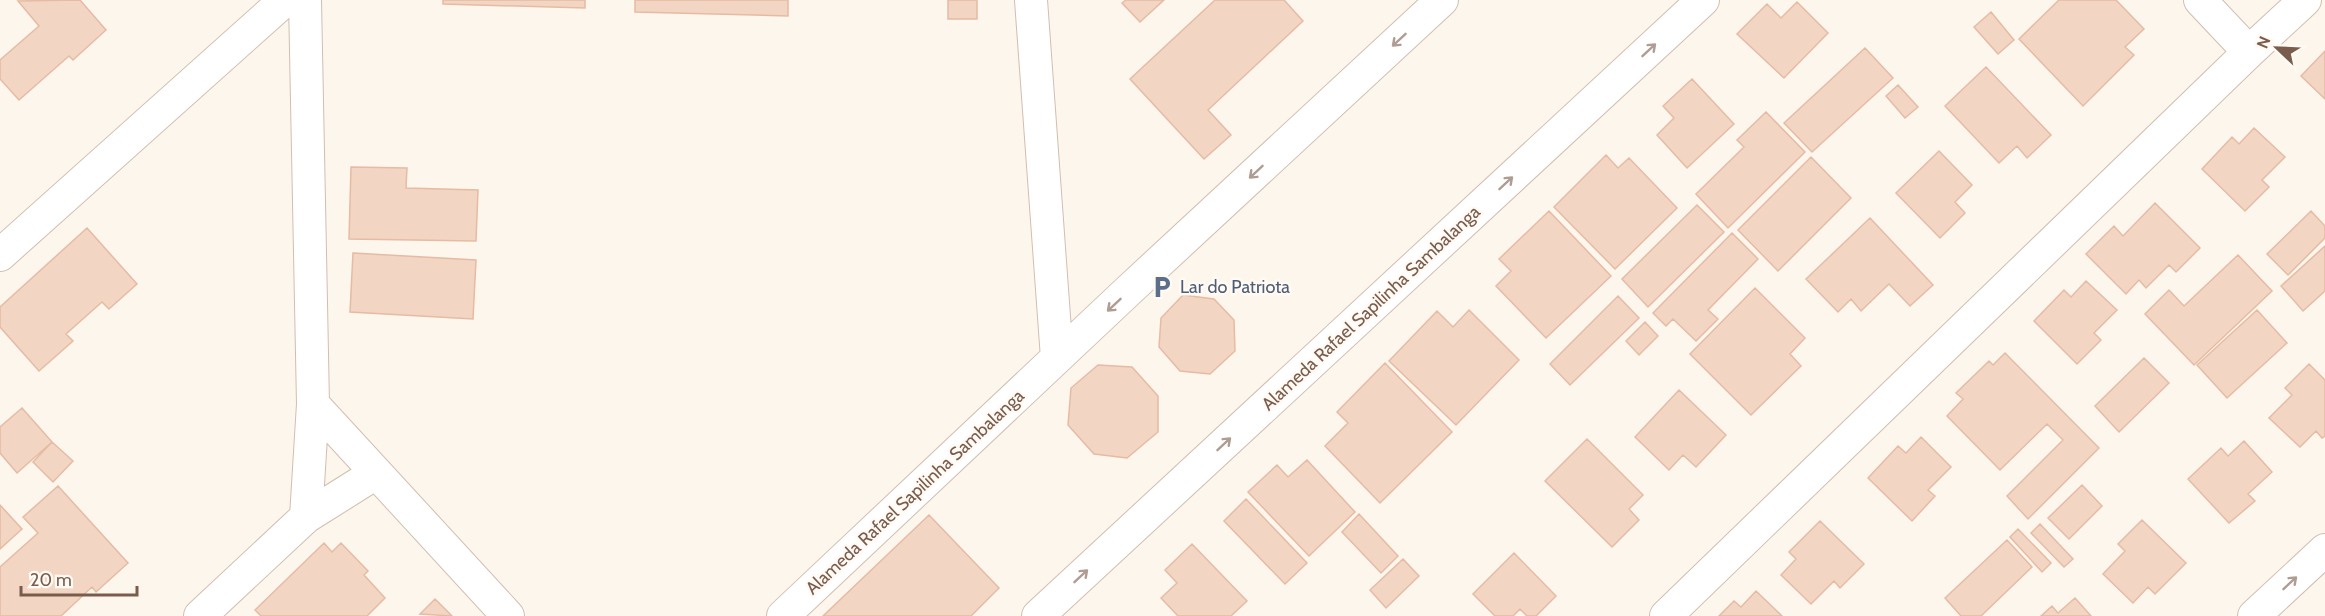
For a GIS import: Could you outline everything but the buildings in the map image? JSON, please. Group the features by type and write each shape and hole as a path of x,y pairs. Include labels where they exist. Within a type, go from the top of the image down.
{"street":[{"path":"0,255 285,0"},
{"path":"305,0 313,404 306,517"},
{"path":"1031,0 1057,358"},
{"name":"Alameda Rafael Sapilinha Sambalanga","path":"783,616 1442,0"},
{"name":"Alameda Rafael Sapilinha Sambalanga","path":"1038,616 1703,0"},
{"path":"2200,0 2248,52"},
{"path":"1666,616 2248,52 2305,0"},
{"path":"313,404 508,616"},
{"path":"200,616 306,517 376,473"},
{"path":"2254,616 2325,550"}],"place":[{"name":"Lar do Patriota","path":"1162,287"}]}
